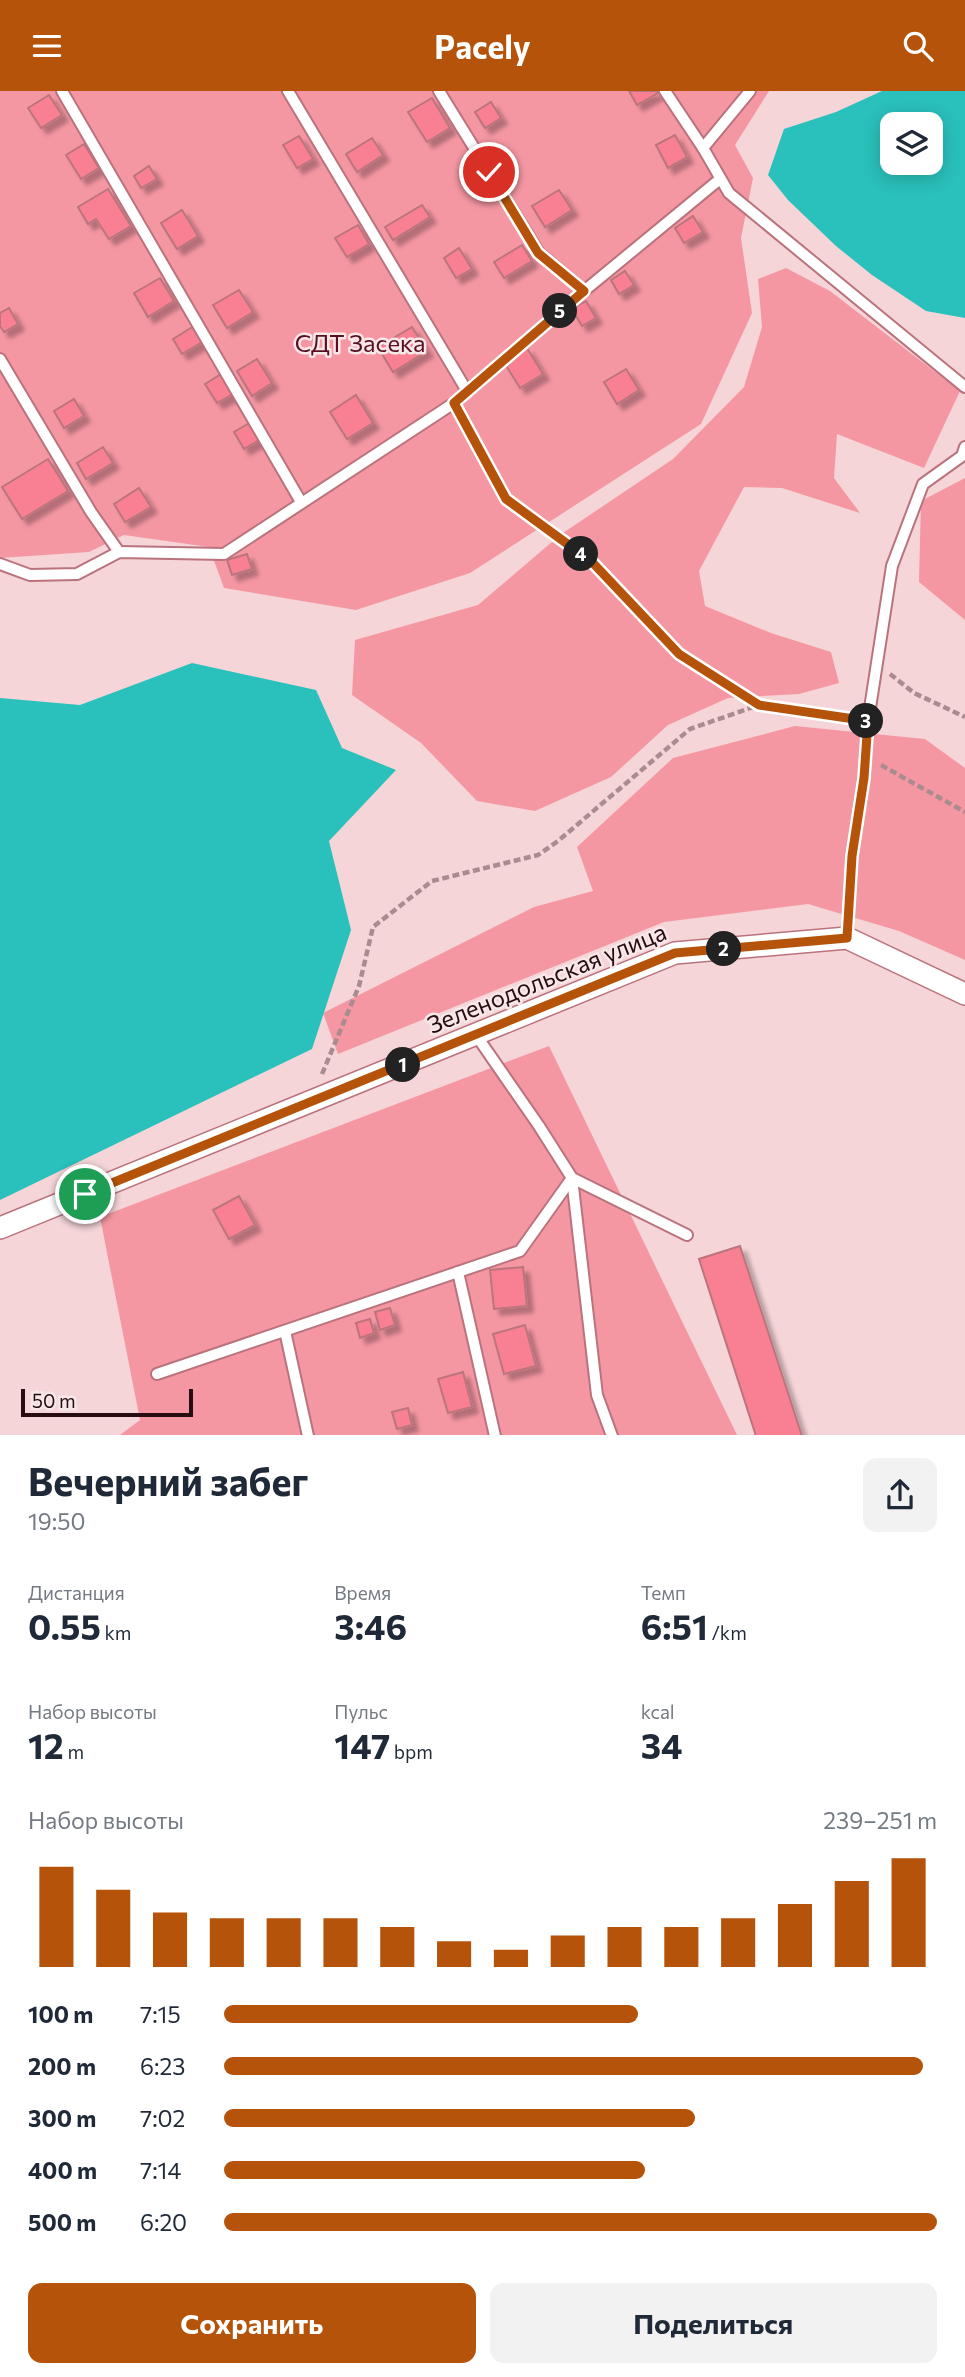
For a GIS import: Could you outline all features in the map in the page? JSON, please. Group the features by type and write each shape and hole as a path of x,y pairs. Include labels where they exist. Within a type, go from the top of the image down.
{"street":[{"name":"Зеленодольская улица","path":"0,1228 675,953 847,938 965,993"}],"lane":[{"path":"62,91 301,502"},
{"path":"288,91 467,391"},
{"path":"439,91 538,253 584,291"},
{"path":"666,91 729,193 965,387"},
{"path":"703,148 750,91"},
{"path":"0,563 30,575 77,574 119,552 224,554 454,403 720,179"},
{"path":"0,359 91,512 119,552"},
{"path":"847,938 852,856 864,778 868,721 892,566 923,484 962,456 965,447"},
{"path":"476,1035 572,1178 597,1395 612,1435"},
{"path":"572,1178 687,1235"},
{"path":"157,1374 520,1251 572,1178"},
{"path":"458,1272 495,1435"},
{"path":"285,1331 308,1435"}],"path":[{"path":"454,403 506,499 592,562 679,654 759,705 868,721"},
{"path":"876,663 914,693 965,716"},
{"path":"318,1084 359,986 373,927 432,881 538,855 690,729 759,705"},
{"path":"878,755 881,766 965,812"}],"green space":[{"name":"СДТ Засека","path":"0,91 769,91 735,145 753,178 741,238 752,313 701,424 470,573 356,610 224,588 209,547 124,535 89,552 0,558"},
{"path":"786,268 830,291 960,391 924,468 837,434 834,478 860,513 782,488 744,487 699,571 705,606 771,633 831,652 839,683 799,694 728,698 668,725 611,777 535,811 477,801 421,743 352,695 355,640 478,605 560,535 673,459 744,387 762,327 758,279"},
{"path":"965,478 965,620 919,582 921,501"},
{"path":"795,726 925,739 965,768 965,960 899,931 808,904 664,922 338,1054 323,1013 534,907 593,891 577,847 673,758"},
{"path":"549,1046 737,1435 120,1435 140,1420 100,1217"}],"water":[{"path":"882,91 965,91 965,318 926,311 872,275 836,246 788,200 768,175 784,129 836,112"},
{"path":"192,663 316,690 342,748 396,770 329,841 351,930 312,1049 0,1200 0,698 80,705"}],"building":[{"path":"629,91 657,91 658,93 637,105"},
{"path":"49,95 62,115 41,128 28,108"},
{"path":"432,98 450,128 427,142 408,112"},
{"path":"491,102 501,118 485,128 475,112"},
{"path":"675,135 687,157 668,168 656,145"},
{"path":"299,136 313,159 297,168 283,145"},
{"path":"372,138 383,155 357,172 346,154"},
{"path":"84,144 99,168 81,179 66,155"},
{"path":"149,166 157,179 141,188 134,176"},
{"path":"108,189 131,226 109,239 96,219 88,224 78,207"},
{"path":"559,190 572,210 545,227 532,206"},
{"path":"422,205 430,217 393,240 385,227"},
{"path":"182,210 198,236 177,249 161,223"},
{"path":"693,216 703,232 684,243 675,228"},
{"path":"358,225 369,244 347,257 335,238"},
{"path":"522,245 532,261 504,278 494,262"},
{"path":"459,248 472,269 456,278 444,258"},
{"path":"625,271 634,285 619,294 611,280"},
{"path":"160,278 174,301 148,317 134,293"},
{"path":"239,290 253,312 227,328 213,305"},
{"path":"586,301 596,318 582,326 572,309"},
{"path":"9,308 18,324 4,332 0,326 0,313"},
{"path":"194,326 204,341 182,354 173,339"},
{"path":"412,327 427,351 393,372 378,347"},
{"path":"527,348 543,374 520,388 504,362"},
{"path":"257,359 272,383 252,396 237,371"},
{"path":"626,369 639,390 617,404 604,382"},
{"path":"223,373 235,393 217,403 205,384"},
{"path":"356,395 373,423 347,439 330,412"},
{"path":"74,399 84,416 64,428 54,411"},
{"path":"251,422 261,439 244,449 234,432"},
{"path":"103,447 113,463 86,479 77,463"},
{"path":"48,459 68,491 22,519 2,487"},
{"path":"139,488 151,507 125,522 114,504"},
{"path":"247,554 252,569 232,575 227,560"},
{"path":"239,1196 255,1225 229,1239 213,1210"},
{"path":"740,1246 802,1435 756,1435 699,1259"},
{"path":"523,1267 527,1306 494,1309 490,1270"},
{"path":"390,1308 395,1325 380,1330 375,1312"},
{"path":"370,1319 374,1333 360,1338 356,1323"},
{"path":"525,1325 536,1366 504,1374 493,1334"},
{"path":"463,1372 472,1407 448,1413 438,1379"},
{"path":"408,1408 412,1425 397,1429 392,1412"}],"route":[{"path":"85,1194 675,953 847,938 852,856 864,778 868,721 759,705 679,654 592,562 506,499 454,403 584,291 538,253 489,172"}]}
